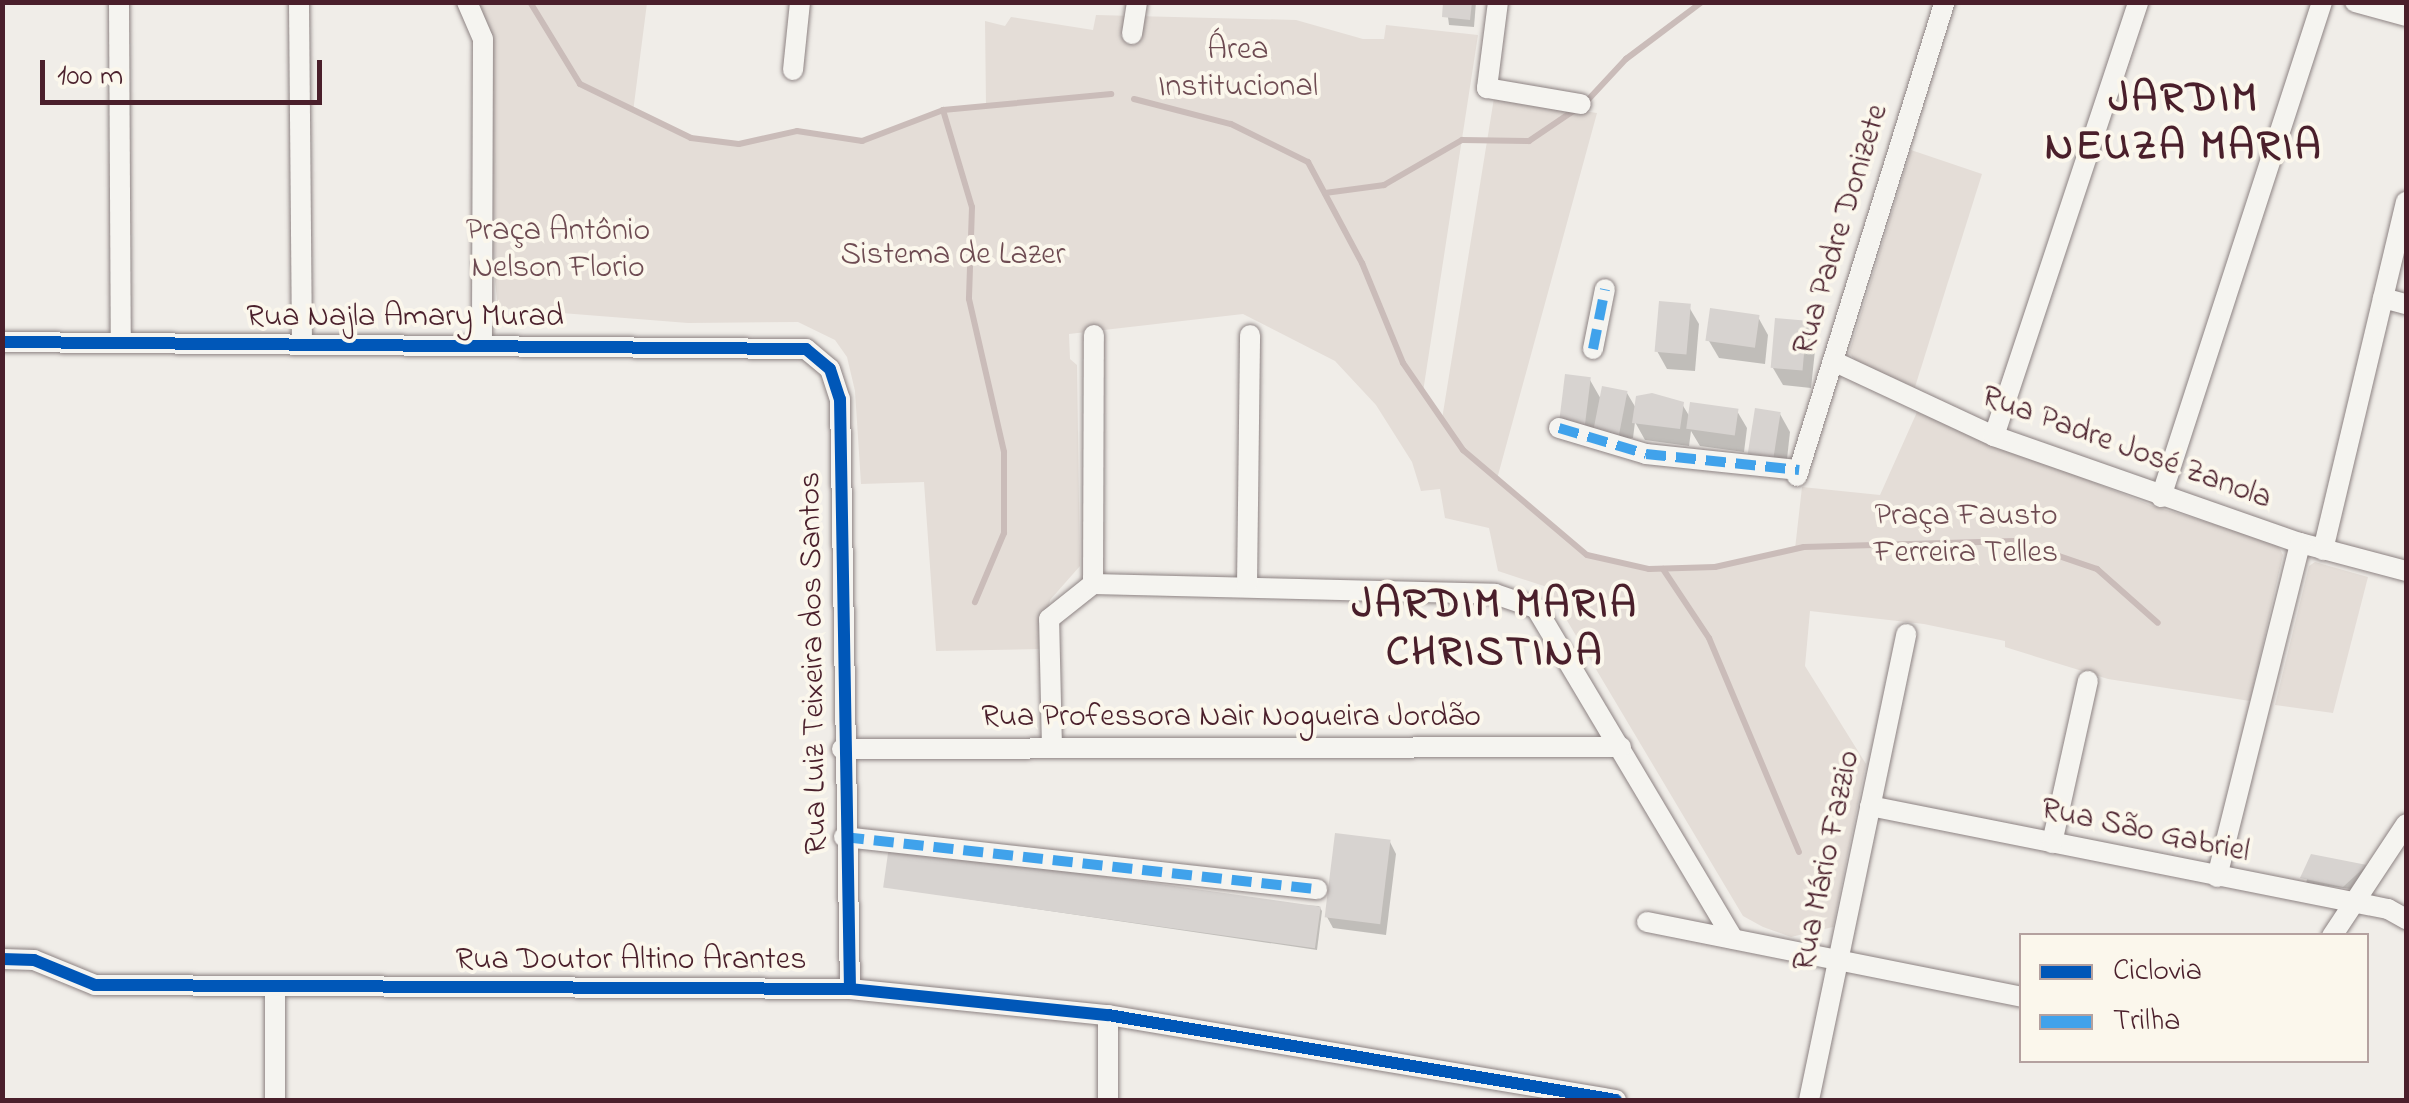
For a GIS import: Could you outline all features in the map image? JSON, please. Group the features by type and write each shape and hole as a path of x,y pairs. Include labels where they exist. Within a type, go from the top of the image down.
{"street":[{"path":"119,2 121,344"},
{"path":"298,2 302,345"},
{"path":"467,2 483,39 482,346"},
{"path":"794,70 800,2"},
{"path":"1132,34 1136,2"},
{"path":"1498,2 1487,88 1581,104"},
{"name":"Rua Padre Donizete","path":"1560,428 1646,454 1798,473 1945,2"},
{"path":"1994,436 2138,2"},
{"path":"2161,498 2322,2"},
{"path":"2355,2 2406,16"},
{"path":"2323,550 2406,202"},
{"path":"1592,349 1605,289"},
{"path":"2383,298 2406,304"},
{"path":"1093,584 1094,335"},
{"path":"1246,586 1250,335"},
{"name":"Rua Najla Amary Murad","path":"2,342 806,350"},
{"name":"Rua Luiz Teixeira dos Santos","path":"806,350 830,369 840,399 842,749 850,989"},
{"name":"Rua Padre José Zanola","path":"1833,361 1994,436 2161,498 2323,550 2406,571"},
{"path":"2217,877 2300,543"},
{"path":"1052,748 1049,618 1093,584 1246,586 1518,598 1549,621 1733,939"},
{"name":"Rua Mário Fazzio","path":"1809,1100 1906,634"},
{"path":"2052,843 2088,681"},
{"name":"Rua Professora Nair Nogueira Jordão","path":"842,749 1621,747"},
{"name":"Rua São Gabriel","path":"1870,806 2356,903 2406,918"},
{"path":"2334,933 2406,824"},
{"path":"844,837 1317,889"},
{"path":"1647,922 2019,996"},
{"name":"Rua Doutor Altino Arantes","path":"2,959 34,960 95,985 850,989 1108,1016 1616,1100"},
{"path":"275,987 275,1100"},
{"path":"1108,1016 1108,1100"}],"green space":[{"path":"476,3 647,3 633,112 691,138 739,144 797,131 862,141 943,110 986,105 985,21 1005,26 1011,17 1093,30 1096,15 1296,20 1363,39 1384,39 1386,25 1478,35 1423,392 1442,419 1494,98 1597,113 1497,479 1587,555 1649,569 1715,567 1795,549 1802,487 1880,495 1917,412 2153,506 2277,543 2283,555 2250,701 2108,679 2005,647 2005,641 1924,624 1810,611 1805,666 1866,764 1833,927 1791,937 1763,927 1743,916 1547,587 1498,571 1489,528 1445,518 1440,489 1421,491 1412,462 1376,405 1335,361 1243,314 1069,334 1070,359 1077,365 1080,566 1050,600 1042,649 936,651 924,482 861,484 855,391 847,357 835,340 798,322 688,323 498,308 490,236 493,40"},
{"path":"1911,150 1982,174 1915,387 1859,364 1849,353"},
{"path":"2315,562 2368,577 2333,713 2275,705 2309,566"}],"building":[{"path":"1443,2 1472,2 1470,20 1442,17"},
{"path":"1659,301 1691,304 1686,355 1655,352"},
{"path":"1710,308 1760,315 1755,348 1705,341"},
{"path":"1775,318 1807,321 1803,371 1771,368"},
{"path":"1565,374 1591,377 1585,425 1559,422"},
{"path":"1602,386 1628,391 1618,439 1593,434"},
{"path":"1652,393 1684,402 1680,429 1632,423 1636,396"},
{"path":"1690,402 1739,409 1735,436 1686,429"},
{"path":"1755,408 1781,412 1773,460 1747,456"},
{"path":"1335,833 1391,840 1380,924 1325,917"},
{"path":"889,846 1321,907 1315,948 883,888"},
{"path":"2311,854 2367,865 2343,887 2300,878"}],"waterway":[{"path":"530,2 580,84 691,138 739,144 797,131 862,141 943,110 1111,94"},
{"path":"1586,102 1626,59 1702,2"},
{"path":"1134,99 1231,124 1308,162 1362,263 1403,363 1463,450 1587,555 1649,569 1715,567 1804,547 2015,541 2097,569 2158,623"},
{"path":"1325,193 1384,185 1462,140 1529,141 1576,109"},
{"path":"943,110 972,207 969,299 1004,452 1004,533 975,602"},
{"path":"1663,569 1709,638 1799,852"}],"marked path":[{"path":"1593,349 1605,289"},
{"path":"1559,428 1646,454 1799,470"},
{"path":"844,837 1317,889"}],"cycle path":[{"path":"2,342 806,349 830,369 840,399 850,989"},
{"path":"2,959 34,960 95,985 850,989 1108,1015 1616,1100"}],"district":[{"name":"JARDIM NEUZA MARIA","path":"2184,124"},
{"name":"JARDIM MARIA CHRISTINA","path":"1495,630"}],"park label":[{"name":"Área Institucional","path":"1238,70"},
{"name":"Praça Antônio Nelson Florio","path":"558,252"},
{"name":"Sistema de Lazer","path":"953,256"},
{"name":"Praça Fausto Ferreira Telles","path":"1966,536"}]}
